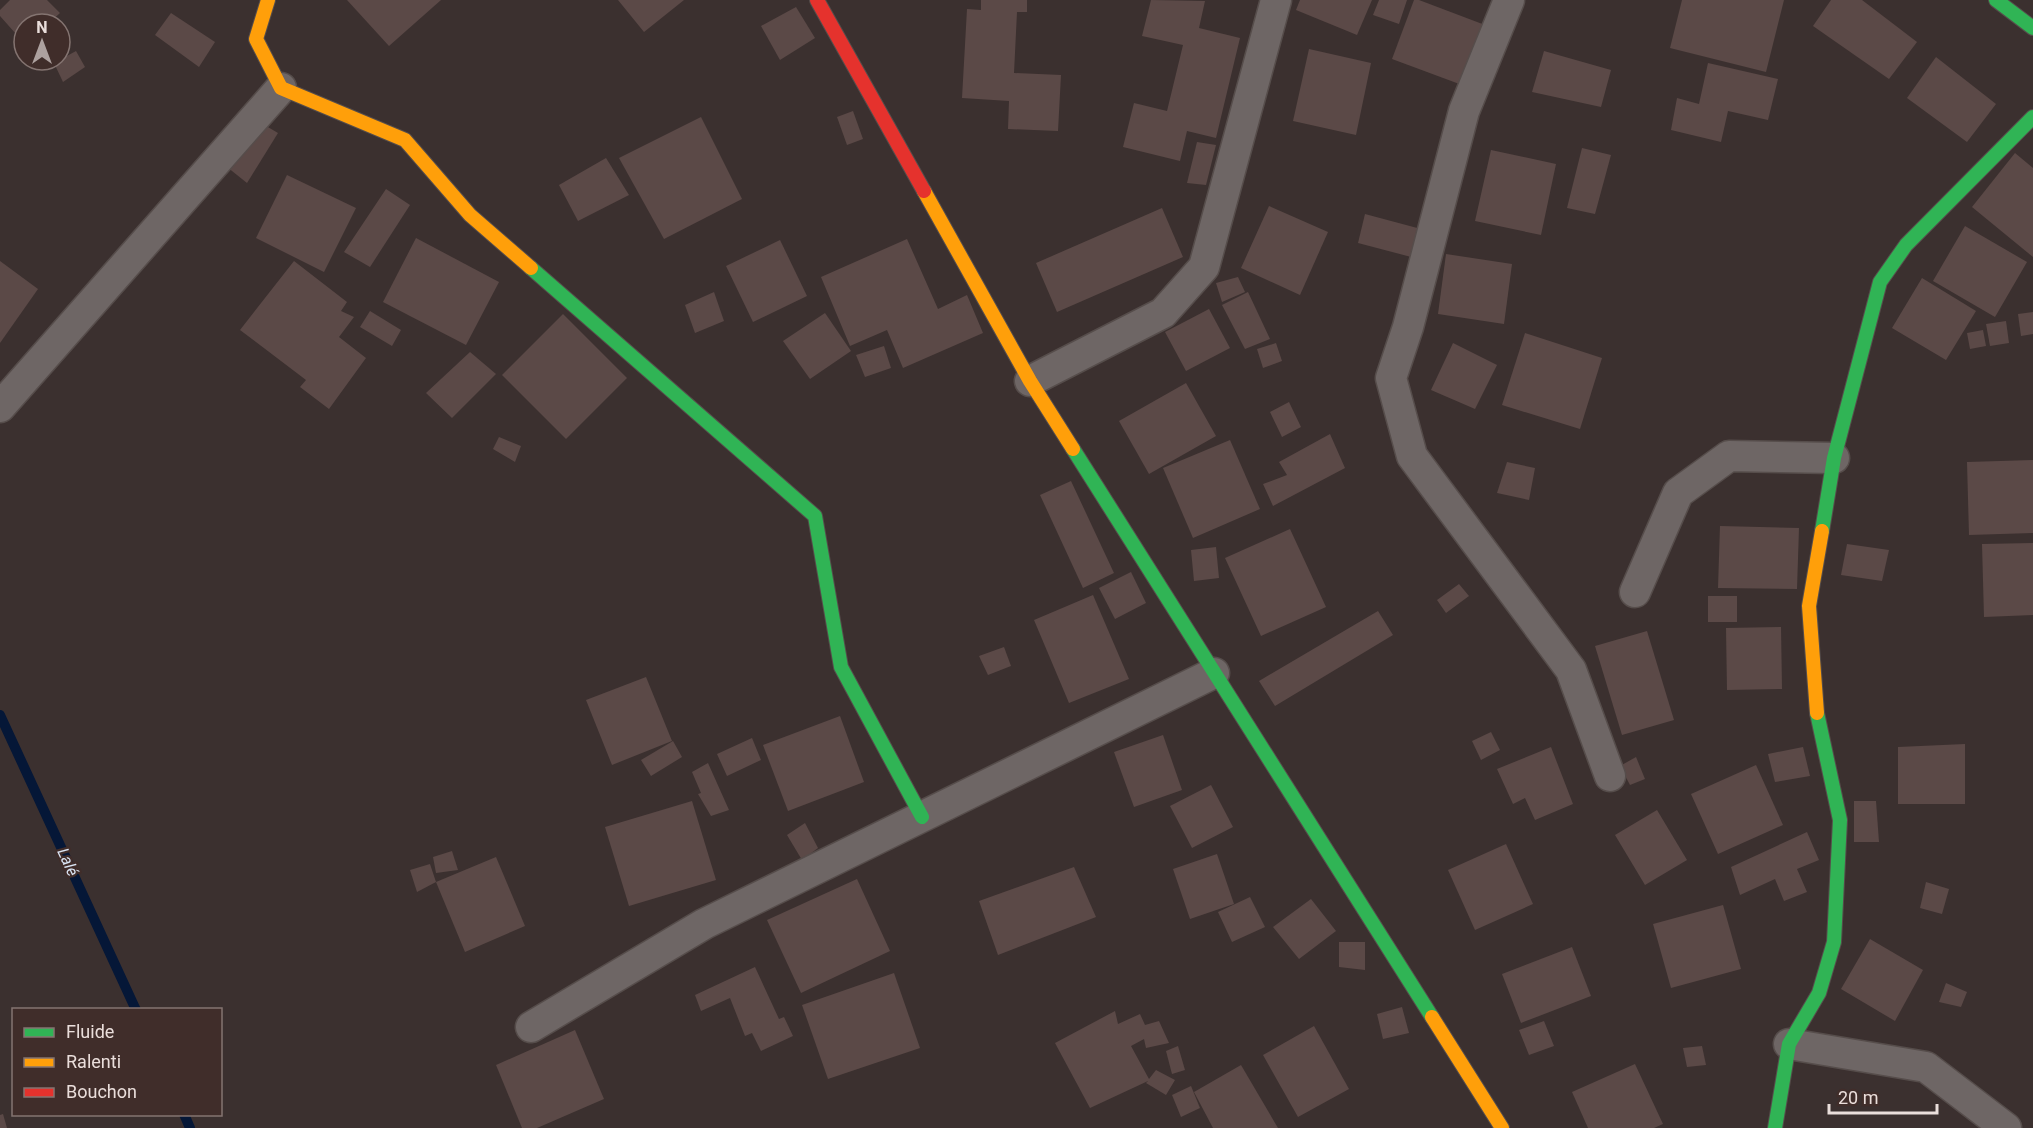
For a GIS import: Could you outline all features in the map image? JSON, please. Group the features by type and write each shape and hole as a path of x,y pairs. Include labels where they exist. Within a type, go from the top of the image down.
{"main road":[{"path":"268,0 256,39 281,87 405,140 470,215 815,516 841,667 922,817"},
{"path":"817,0 1030,381 1502,1128"},
{"path":"1996,0 2033,28"},
{"path":"1775,1128 1788,1044 1819,993 1834,942 1840,820 1817,714 1809,606 1834,458 1880,282 1906,246 2033,117"}],"street":[{"path":"1030,381 1163,313 1204,267 1276,0"},
{"path":"1509,0 1464,111 1408,327 1391,378 1412,456 1571,670 1610,776"},
{"path":"0,407 281,87"},
{"path":"1635,592 1678,493 1729,456 1834,458"},
{"path":"531,1027 704,924 1214,673"},
{"path":"1788,1044 1926,1068 2006,1128"}],"building":[{"path":"10,0 47,0 59,12 12,12 12,30 0,16 0,10"},
{"path":"347,0 441,0 389,46"},
{"path":"618,0 684,0 644,32"},
{"path":"981,0 1027,0 1027,12 1017,12 1014,73 1061,75 1058,131 1008,129 1009,101 962,98 967,9 981,10"},
{"path":"1151,0 1205,1 1199,28 1240,38 1216,138 1187,131 1180,161 1123,147 1134,103 1167,111 1183,45 1142,36"},
{"path":"1300,0 1372,0 1357,35 1296,10"},
{"path":"1379,0 1407,0 1399,24 1373,15"},
{"path":"1414,0 1485,25 1462,85 1392,59"},
{"path":"1682,0 1784,0 1766,72 1670,48"},
{"path":"1831,0 1862,0 1917,42 1889,79 1813,26"},
{"path":"796,7 815,38 780,60 761,26"},
{"path":"171,13 215,42 199,67 155,35"},
{"path":"1309,49 1371,63 1356,135 1293,121"},
{"path":"76,51 85,67 63,82 58,72 72,72 72,53"},
{"path":"1544,51 1611,70 1601,107 1532,92"},
{"path":"1936,57 1996,104 1967,142 1907,98"},
{"path":"1708,63 1778,79 1768,120 1728,111 1721,142 1671,130 1677,98 1699,104"},
{"path":"853,111 863,139 847,145 837,117"},
{"path":"701,117 742,199 664,239 619,158"},
{"path":"256,120 278,133 247,183 227,167"},
{"path":"1197,142 1216,145 1206,185 1187,183"},
{"path":"1582,148 1611,155 1595,214 1567,208"},
{"path":"1491,150 1556,164 1541,235 1475,221"},
{"path":"2015,153 2033,168 2033,257 1972,207"},
{"path":"606,158 629,195 578,221 559,185"},
{"path":"287,175 356,208 324,272 256,238"},
{"path":"386,189 410,205 370,267 344,252"},
{"path":"1269,206 1328,232 1300,295 1241,268"},
{"path":"1162,208 1183,257 1057,312 1036,263"},
{"path":"1365,214 1421,229 1415,258 1358,243"},
{"path":"1965,226 2027,262 1995,317 1933,281"},
{"path":"416,238 499,282 466,345 383,302"},
{"path":"907,239 938,309 967,295 983,333 903,368 887,330 850,346 821,277"},
{"path":"780,240 807,296 753,322 726,266"},
{"path":"1446,254 1512,264 1504,324 1438,314"},
{"path":"0,261 38,289 0,343"},
{"path":"294,261 347,302 341,311 354,317 339,337 366,358 329,409 300,387 306,380 240,330"},
{"path":"1238,277 1245,292 1222,302 1216,283"},
{"path":"1922,278 1976,311 1946,360 1892,328"},
{"path":"714,292 724,321 695,333 685,305"},
{"path":"1248,292 1270,339 1245,349 1222,305"},
{"path":"1209,309 1230,348 1186,371 1165,332"},
{"path":"370,311 401,330 392,346 360,327"},
{"path":"2033,312 2033,334 2021,336 2018,314"},
{"path":"825,313 851,351 810,379 783,341"},
{"path":"563,314 627,378 566,439 502,375"},
{"path":"2006,321 2009,343 1990,346 1986,324"},
{"path":"1983,330 1986,346 1970,349 1967,333"},
{"path":"1525,333 1602,358 1580,429 1502,405"},
{"path":"1276,343 1282,361 1263,368 1257,349"},
{"path":"1453,343 1497,365 1475,409 1431,390"},
{"path":"884,346 891,368 865,377 856,355"},
{"path":"470,352 496,374 452,418 426,393"},
{"path":"1186,383 1216,436 1149,474 1119,421"},
{"path":"1289,402 1301,427 1282,437 1270,412"},
{"path":"1330,434 1345,468 1273,506 1263,484 1287,475 1279,462"},
{"path":"499,437 521,446 515,462 493,449"},
{"path":"1230,440 1260,509 1193,538 1163,468"},
{"path":"2033,460 2033,533 1969,535 1967,462"},
{"path":"1507,462 1535,468 1529,500 1497,493"},
{"path":"1071,481 1114,573 1083,588 1040,495"},
{"path":"1720,526 1799,528 1797,589 1718,588"},
{"path":"1290,529 1326,607 1261,636 1225,558"},
{"path":"2033,543 2033,615 1984,617 1982,544"},
{"path":"1847,544 1889,550 1882,581 1841,575"},
{"path":"1216,547 1219,578 1194,581 1191,550"},
{"path":"1131,572 1146,603 1115,619 1099,588"},
{"path":"1459,584 1469,596 1446,613 1437,600"},
{"path":"1093,595 1129,679 1069,703 1034,620"},
{"path":"1708,596 1737,596 1737,622 1708,622"},
{"path":"1378,611 1393,635 1275,706 1259,681"},
{"path":"1781,627 1782,689 1727,690 1726,628"},
{"path":"1647,631 1674,720 1622,735 1595,646"},
{"path":"1004,647 1011,666 988,675 979,656"},
{"path":"646,677 672,741 612,765 586,700"},
{"path":"840,716 864,782 788,811 763,745"},
{"path":"1491,732 1500,750 1481,760 1472,741"},
{"path":"1163,735 1182,790 1134,807 1114,752"},
{"path":"752,738 761,760 727,776 717,754"},
{"path":"673,741 682,757 651,776 641,760"},
{"path":"1965,744 1965,804 1898,804 1898,747"},
{"path":"1551,747 1573,804 1535,820 1525,798 1513,804 1497,769"},
{"path":"1803,747 1810,776 1775,782 1768,754"},
{"path":"1636,757 1645,779 1630,785 1620,766"},
{"path":"708,763 729,810 711,816 698,794 701,793 692,772"},
{"path":"1756,765 1783,825 1718,854 1691,794"},
{"path":"1211,785 1233,827 1192,848 1170,806"},
{"path":"692,801 716,880 629,906 605,827"},
{"path":"1854,801 1876,801 1879,842 1854,842"},
{"path":"1657,810 1687,860 1645,885 1615,835"},
{"path":"805,823 818,848 802,860 787,835"},
{"path":"1807,832 1819,860 1797,869 1807,892 1784,901 1775,879 1740,895 1731,867"},
{"path":"1506,844 1533,904 1475,930 1448,870"},
{"path":"452,851 458,870 436,873 433,857"},
{"path":"1217,854 1234,904 1190,919 1173,869"},
{"path":"496,857 525,926 465,952 436,882"},
{"path":"430,864 436,882 417,892 410,870"},
{"path":"1074,867 1096,917 998,955 979,901"},
{"path":"857,879 890,951 801,993 767,920"},
{"path":"1926,882 1949,889 1942,914 1920,908"},
{"path":"1250,897 1265,927 1232,942 1218,912"},
{"path":"1311,899 1336,931 1299,959 1273,927"},
{"path":"1723,905 1741,969 1671,988 1653,924"},
{"path":"1870,939 1923,970 1895,1021 1841,989"},
{"path":"1339,942 1365,942 1365,970 1339,967"},
{"path":"1572,947 1591,996 1521,1023 1502,974"},
{"path":"755,967 779,1019 784,1017 793,1036 761,1051 752,1033 745,1036 730,998 701,1011 695,995"},
{"path":"894,973 920,1048 828,1079 802,1005"},
{"path":"1946,983 1967,992 1961,1007 1939,1002"},
{"path":"1402,1007 1409,1033 1383,1039 1377,1014"},
{"path":"1115,1011 1118,1024 1140,1014 1145,1025 1159,1021 1169,1043 1146,1048 1144,1039 1131,1046 1149,1079 1156,1070 1175,1080 1166,1095 1146,1083 1148,1081 1090,1108 1055,1043"},
{"path":"1544,1021 1554,1046 1529,1055 1519,1030"},
{"path":"1314,1026 1349,1089 1298,1117 1263,1055"},
{"path":"575,1030 604,1099 537,1128 522,1128 496,1065"},
{"path":"1178,1046 1185,1070 1172,1074 1166,1051"},
{"path":"1702,1046 1706,1065 1687,1067 1683,1048"},
{"path":"1635,1064 1663,1124 1654,1128 1588,1128 1572,1092"},
{"path":"1241,1065 1278,1128 1213,1128 1194,1092"},
{"path":"1191,1086 1200,1108 1181,1117 1172,1095"},
{"path":"3,1114 7,1128 0,1128 0,1115"}],"waterway":[{"name":"Lalé","path":"0,715 135,1008"},
{"name":"Lalé","path":"185,1116 190,1128"}],"traffic: fast":[{"path":"1996,0 2033,28"},
{"path":"1822,531 1834,458 1880,282 1906,245 2033,117"},
{"path":"531,268 815,516 841,667 922,817"},
{"path":"1073,449 1432,1017"},
{"path":"1775,1128 1789,1044 1819,993 1834,942 1840,820 1817,713"}],"traffic: slow":[{"path":"268,0 256,39 281,88 405,140 470,215 531,268"},
{"path":"924,191 1030,381 1073,449"},
{"path":"1817,713 1809,606 1822,531"},
{"path":"1432,1017 1502,1128"}],"traffic: jam":[{"path":"817,0 924,191"}]}
